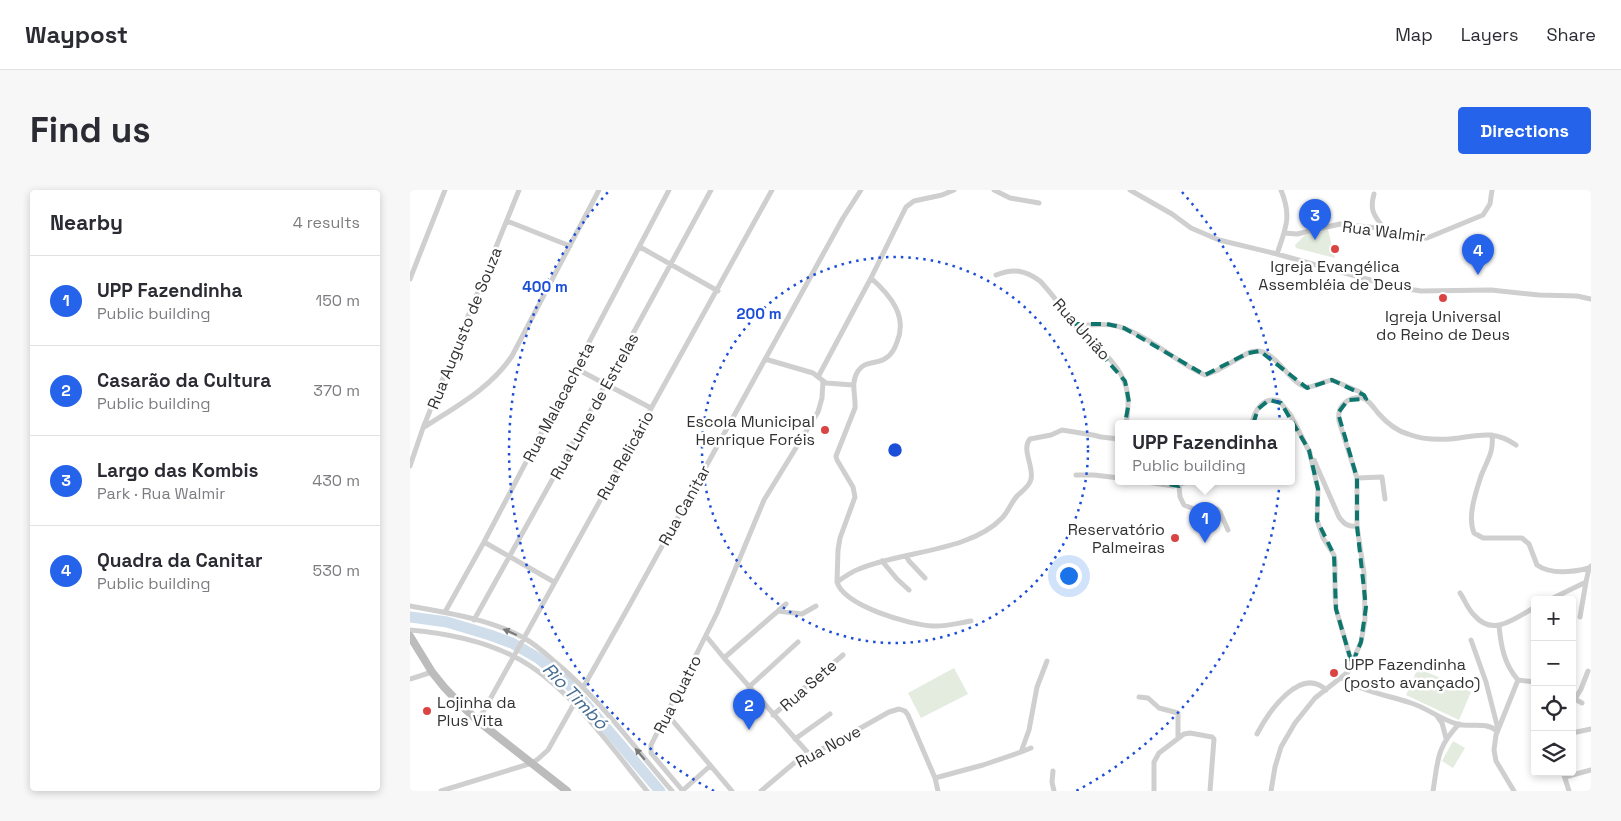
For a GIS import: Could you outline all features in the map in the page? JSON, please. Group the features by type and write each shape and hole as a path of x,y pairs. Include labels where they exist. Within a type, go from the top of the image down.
{"main road":[{"path":"410,636 432,672 444,687 478,721 567,791"}],"street":[{"path":"410,278 444,190"},
{"name":"Rua Augusto de Souza","path":"410,466 423,428 519,190"},
{"path":"423,428 487,385 502,370 512,356 599,190"},
{"name":"Rua Malacacheta","path":"445,612 484,542 669,190"},
{"name":"Rua Lume de Estrelas","path":"474,620 606,385 711,190"},
{"name":"Rua Relicário","path":"478,721 650,408 718,291 772,190"},
{"name":"Rua Canitar","path":"532,763 548,750 764,358 843,218 861,190"},
{"path":"821,379 906,207 914,201 942,196 954,190"},
{"path":"994,190 1010,198 1039,203"},
{"path":"1130,190 1172,214 1191,228 1219,240 1411,290 1491,290 1539,295 1577,296 1591,299"},
{"path":"1277,254 1288,216 1281,190"},
{"name":"Rua Walmir","path":"1284,234 1297,234 1340,224 1384,229 1415,238 1432,237 1483,215 1490,204 1492,190"},
{"path":"1374,194 1371,205 1372,211 1384,229"},
{"path":"507,221 570,246"},
{"path":"640,247 718,291"},
{"name":"Rua União","path":"996,275 1019,270 1036,278 1045,286 1086,338 1107,357 1125,381 1128,397 1126,420"},
{"path":"872,278 891,299 900,320 901,333 890,354 883,360 867,363 858,370 853,385 856,401 855,408 836,456 853,487 855,497 840,538 838,550 838,587 858,604 903,620 932,626 971,621"},
{"path":"1075,324 1083,326 1107,324 1124,328 1145,338 1205,374 1216,371 1248,353 1260,351 1271,357 1295,380 1305,386 1311,387 1332,380 1360,392 1391,425 1407,434 1442,440 1476,434 1492,435 1505,438 1516,445"},
{"path":"764,358 813,373 821,379 853,385"},
{"path":"575,368 650,408"},
{"name":"Rua Quatro","path":"682,791 651,753 651,745 706,636 764,500 818,412 822,398 821,379"},
{"path":"1271,791 1275,767 1285,740 1295,723 1315,698 1348,672 1361,642 1366,614 1364,573 1357,526 1357,478 1338,414 1348,400 1357,397 1366,399"},
{"path":"1253,420 1261,405 1269,400 1278,401 1293,420"},
{"path":"1295,423 1342,522 1357,526"},
{"path":"837,582 861,568 882,561 962,542 981,534 1002,519 1016,498 1031,481 1032,471 1026,446 1030,439 1051,435 1062,430 1115,439"},
{"path":"1492,435 1492,454 1481,477 1475,499 1472,519 1474,533 1483,538 1522,538 1530,544 1537,565 1545,570 1568,572 1590,567 1580,617"},
{"path":"1309,450 1318,489 1317,520 1323,538 1334,554 1336,608 1352,664"},
{"path":"1076,475 1115,478"},
{"path":"1357,478 1382,477 1385,499"},
{"path":"1162,485 1179,486 1180,497 1184,505 1194,509 1217,509 1228,530"},
{"path":"484,542 554,582"},
{"path":"906,556 925,578"},
{"path":"882,561 909,590"},
{"path":"1557,596 1586,582"},
{"path":"1460,593 1471,612 1480,621 1491,626 1498,626 1531,609"},
{"path":"724,658 786,604"},
{"path":"410,606 445,612 498,626 553,660 582,689 672,791"},
{"path":"778,611 802,614 816,606"},
{"path":"1498,626 1502,650 1512,673 1518,680 1531,682"},
{"path":"410,630 469,640 515,655 575,702 647,791"},
{"path":"706,636 809,754"},
{"path":"1471,640 1486,682 1498,730"},
{"path":"749,687 798,642"},
{"name":"Rua Sete","path":"773,715 843,655"},
{"path":"1021,752 1029,730 1038,687 1047,661"},
{"path":"410,679 432,672"},
{"path":"1576,695 1581,689 1588,672"},
{"path":"1342,678 1358,687 1411,703 1459,724 1485,725 1498,730"},
{"path":"1514,791 1496,761 1494,743 1518,680"},
{"path":"1257,734 1272,709 1298,686 1317,684 1326,690"},
{"path":"1139,697 1148,698 1159,708 1178,713 1178,737"},
{"path":"1576,699 1582,703"},
{"name":"Rua Nove","path":"761,791 794,763 809,754 889,712 899,709 905,711 908,715 934,778"},
{"path":"667,714 732,791"},
{"path":"795,740 830,714"},
{"path":"1437,716 1442,723 1446,738"},
{"path":"1433,791 1438,757 1446,738 1459,724"},
{"path":"1576,732 1591,729"},
{"path":"1154,791 1153,768 1156,757 1178,737 1190,733 1213,738 1210,791"},
{"path":"938,791 934,778 984,765 1031,748"},
{"path":"441,791 532,763"},
{"path":"682,791 710,766"},
{"path":"1576,773 1591,770"},
{"path":"1052,771 1054,791"},
{"path":"1564,776 1569,791"}],"highlighted area":[{"path":"1075,324 1107,324 1124,328 1205,375 1248,353 1260,351 1307,388 1332,380 1364,395 1366,399 1348,400 1338,413 1357,478 1357,526 1366,607 1361,642 1352,664 1336,609 1334,555 1317,520 1318,489 1309,450 1281,403 1269,400 1258,409 1245,449 1179,486 1129,477 1122,439 1129,402 1125,381"}],"shaded area":[{"path":"1328,230 1335,258 1296,248 1295,245 1305,235"},
{"path":"954,668 968,694 921,718 908,693"},
{"path":"1418,668 1471,692 1459,720 1406,695"},
{"path":"1453,741 1465,748 1453,768 1442,761"}],"waterway":[{"name":"Rio Timbó","path":"410,617 447,622 490,635 512,643 538,658 566,681 660,791"}],"place":[{"name":"Largo das Kombis","path":"1315,240"},
{"name":"Igreja Evangélica Assembléia de Deus","path":"1335,249"},
{"name":"Quadra da Canitar","path":"1478,275"},
{"name":"Igreja Universal do Reino de Deus","path":"1443,298"},
{"name":"Escola Municipal Henrique Foréis","path":"825,430"},
{"name":"Reservatório Palmeiras","path":"1175,538"},
{"name":"UPP Fazendinha","path":"1205,543"},
{"name":"UPP Fazendinha (posto avançado)","path":"1334,673"},
{"name":"Lojinha da Plus Vita","path":"427,711"},
{"name":"Casarão da Cultura","path":"749,730"}]}
